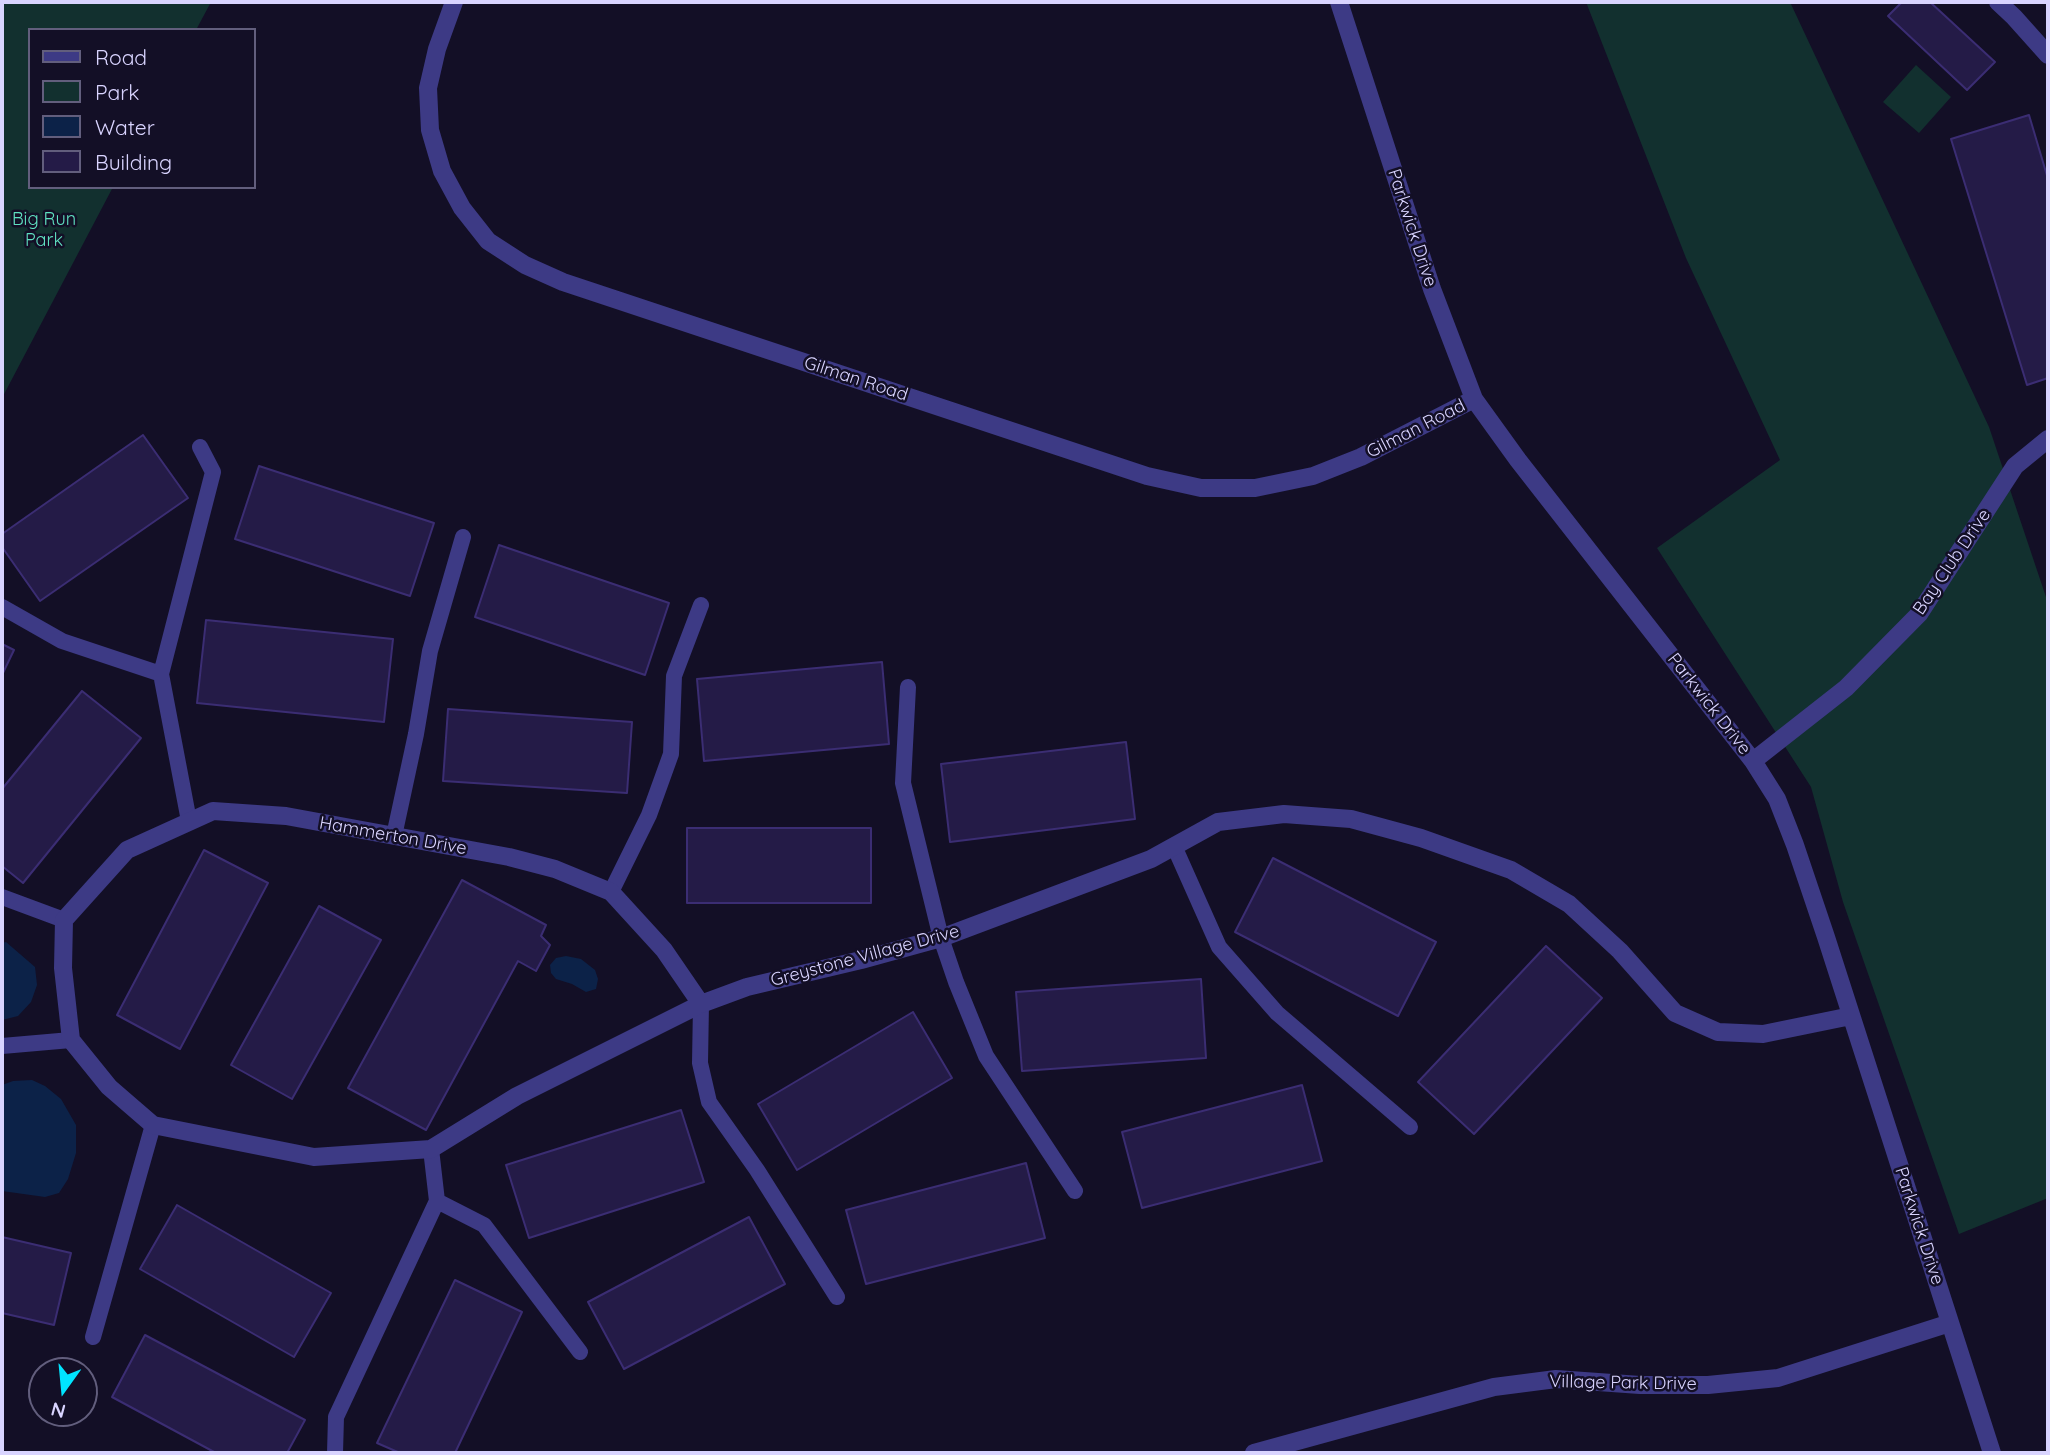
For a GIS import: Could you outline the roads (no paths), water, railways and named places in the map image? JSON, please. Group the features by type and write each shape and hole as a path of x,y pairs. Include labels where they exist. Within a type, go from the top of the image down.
{"street":[{"name":"Gilman Road","path":"454,2 437,49 428,88 430,130 442,171 462,208 488,241 526,265 563,282 1147,475 1201,488 1255,488 1313,476 1361,457 1474,399"},
{"name":"Parkwick Drive","path":"1339,2 1432,289 1474,399 1518,460 1753,761 1777,799 1851,1016 1992,1453"},
{"path":"1998,2 2048,55"},
{"name":"Bay Club Drive","path":"1753,761 1846,688 1919,614 2015,466 2048,439"},
{"name":"Hammerton Drive","path":"64,920 127,850 212,811 286,816 509,857 555,869 611,892 664,950 701,1004"},
{"name":"Greystone Village Drive","path":"71,1040 109,1087 153,1125 314,1157 431,1149 517,1096 701,1004 747,987 941,939 1151,859 1218,822 1284,814 1350,819 1421,838 1511,870 1569,904 1620,951 1675,1013 1718,1032 1763,1034 1851,1016"},
{"path":"64,920 63,968 71,1040"},
{"name":"Village Park Drive","path":"1254,1453 1494,1387 1556,1379 1640,1385 1708,1385 1778,1378 1950,1323"}],"lane":[{"path":"189,821 161,674 213,472 200,447"},
{"path":"394,836 416,734 430,651 463,537"},
{"path":"611,892 649,815 671,754 674,676 701,606"},
{"path":"2,607 62,641 161,674"},
{"path":"908,687 903,783 941,939 986,1056 1075,1191"},
{"path":"1174,846 1219,947 1277,1013 1410,1127"},
{"path":"2,897 64,920"},
{"path":"701,1004 700,1063 709,1102 757,1171 837,1297"},
{"path":"2,1046 71,1040"},
{"path":"93,1337 153,1125"},
{"path":"335,1453 336,1417 437,1201 431,1149"},
{"path":"437,1201 484,1225 580,1352"}],"water":[{"path":"6,942 35,967 37,985 31,1002 18,1016 2,1020 2,943"},
{"path":"566,956 581,959 595,970 598,979 596,989 586,992 556,979 551,973 550,965 556,958"},
{"path":"32,1080 45,1086 61,1099 76,1125 76,1153 68,1179 59,1193 45,1197 2,1191 2,1085 13,1081"}],"park label":[{"name":"Big Run Park","path":"44,230"}]}
